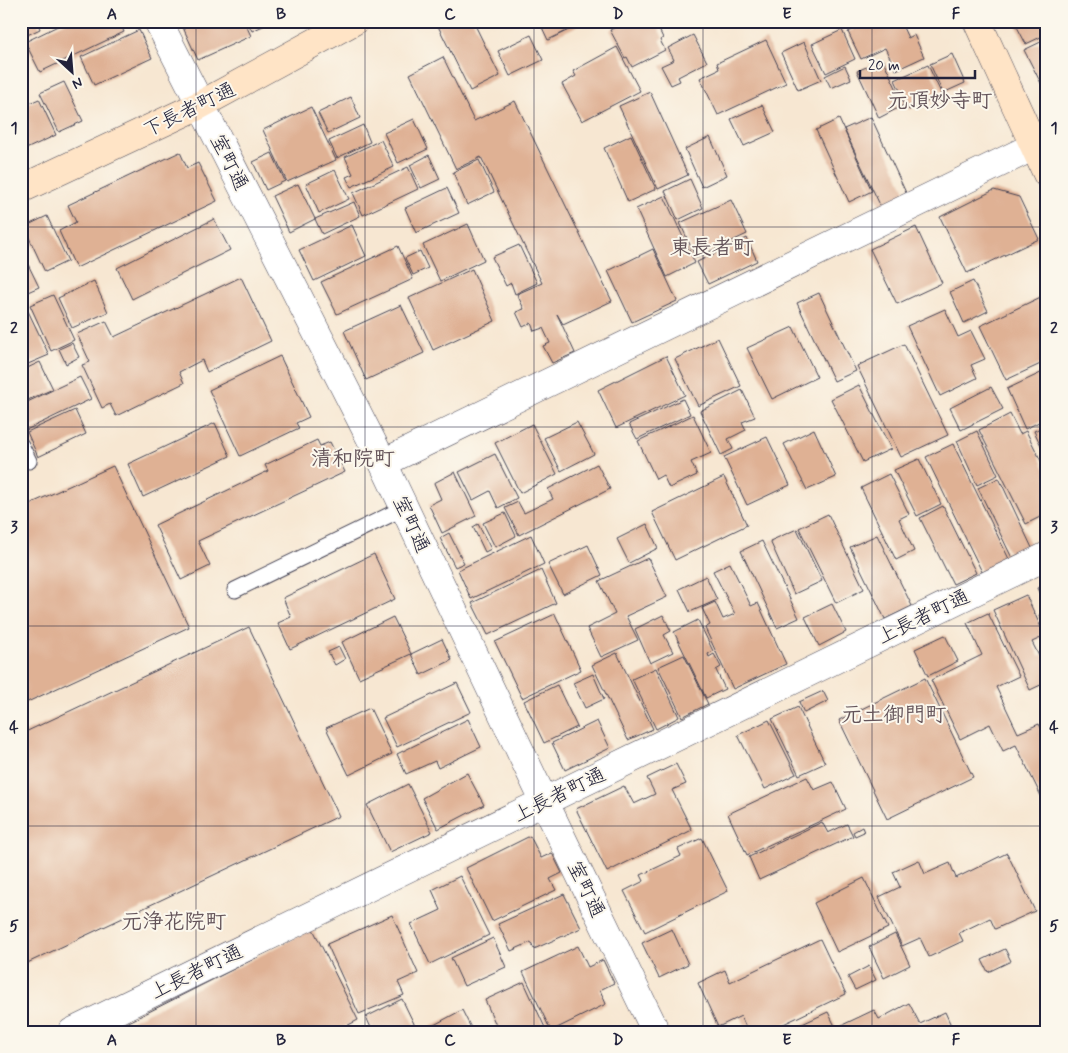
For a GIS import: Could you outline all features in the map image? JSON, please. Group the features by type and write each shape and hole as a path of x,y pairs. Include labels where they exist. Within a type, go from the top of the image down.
{"street":[{"name":"室町通","path":"158,21 383,463 656,1032"},
{"name":"下長者町通","path":"21,189 200,105 354,21"},
{"path":"977,21 1040,143 1047,174"},
{"path":"383,463 1040,143"},
{"name":"上長者町通","path":"72,1032 1047,556"}],"lane":[{"path":"21,445 29,461"},
{"path":"235,590 404,508"}],"building":[{"path":"21,21 37,21 40,29 21,38"},
{"path":"68,21 119,21 124,32 40,72 25,42"},
{"path":"180,21 244,21 251,36 198,60"},
{"path":"247,21 274,21 252,31"},
{"path":"437,21 473,21 500,76 470,91"},
{"path":"539,21 587,21 548,40"},
{"path":"627,21 655,21 663,38 660,40 665,50 632,67 610,30"},
{"path":"767,21 783,21 770,27"},
{"path":"847,21 864,21 850,28"},
{"path":"871,21 900,21 908,38 914,35 924,57 896,70 885,48 861,59 848,32"},
{"path":"1014,21 1047,21 1047,34 1026,44"},
{"path":"139,30 152,58 94,85 81,57"},
{"path":"842,30 855,59 826,73 812,44"},
{"path":"531,35 543,60 510,76 498,51"},
{"path":"693,35 707,62 678,77 680,81 671,85 661,66 674,60 668,48"},
{"path":"1047,39 1047,95 1024,50"},
{"path":"766,40 786,83 718,115 700,78 719,69 717,63"},
{"path":"804,42 821,80 798,90 781,53"},
{"path":"617,47 640,91 582,121 562,84 576,76 573,71"},
{"path":"952,54 965,83 943,93 930,64"},
{"path":"443,57 474,121 515,101 612,301 563,324 557,314 575,353 552,363 543,346 550,343 543,328 534,331 531,323 523,327 516,312 524,309 517,294 542,283 481,157 456,169 410,74"},
{"path":"883,60 904,105 879,118 857,71"},
{"path":"928,65 942,95 909,110 895,80"},
{"path":"845,66 851,79 831,88 825,76"},
{"path":"64,82 83,121 59,132 40,93"},
{"path":"650,92 688,175 658,189 619,106"},
{"path":"351,97 360,118 328,133 318,113"},
{"path":"39,99 56,135 26,149 21,139 21,107"},
{"path":"762,105 775,132 744,146 731,119"},
{"path":"311,107 336,160 287,182 263,130"},
{"path":"871,117 907,195 881,207 844,129"},
{"path":"414,119 428,149 398,163 384,133"},
{"path":"839,119 872,191 849,202 816,130"},
{"path":"363,125 370,142 337,158 329,141"},
{"path":"631,135 656,189 628,202 604,148"},
{"path":"710,137 727,175 702,187 685,149"},
{"path":"381,140 394,167 351,187 346,177 353,174 345,157"},
{"path":"180,152 187,168 198,163 217,201 76,268 59,231 76,222 68,205"},
{"path":"272,153 285,181 266,190 253,162"},
{"path":"429,155 440,179 421,188 410,165"},
{"path":"479,160 494,192 467,205 453,172"},
{"path":"408,167 418,189 363,215 353,193"},
{"path":"335,170 349,199 319,213 306,184"},
{"path":"690,179 703,208 678,220 665,191"},
{"path":"298,184 315,219 289,232 272,196"},
{"path":"447,188 459,213 416,233 405,208"},
{"path":"994,190 1019,197 1039,239 967,273 940,217"},
{"path":"664,196 695,263 667,277 636,209"},
{"path":"731,200 747,234 696,258 680,223"},
{"path":"354,202 360,216 322,234 315,219"},
{"path":"47,216 68,261 45,272 24,227"},
{"path":"214,219 230,250 132,299 117,268"},
{"path":"468,224 484,260 440,281 423,245"},
{"path":"352,225 366,256 314,281 299,250"},
{"path":"916,227 942,283 897,304 870,249"},
{"path":"747,238 757,261 708,284 697,262"},
{"path":"519,245 537,283 515,294 511,283 506,286 492,257"},
{"path":"398,246 413,279 337,314 321,282"},
{"path":"653,249 677,301 632,322 608,271"},
{"path":"21,250 39,287 21,295"},
{"path":"420,251 428,268 413,275 405,258"},
{"path":"472,269 495,321 433,350 409,298"},
{"path":"241,277 271,341 207,372 202,360 179,372 184,383 116,416 110,404 102,408 82,365 90,362 77,334 106,321 114,337"},
{"path":"94,281 108,312 72,328 58,298"},
{"path":"973,281 988,311 964,323 950,292"},
{"path":"819,293 856,371 834,381 797,303"},
{"path":"1047,294 1047,361 1006,380 980,326"},
{"path":"53,295 74,340 51,351 30,305"},
{"path":"401,305 424,353 366,380 344,331"},
{"path":"945,309 958,337 971,331 985,359 971,365 977,378 940,396 907,326"},
{"path":"28,311 49,355 21,367 21,314"},
{"path":"793,327 817,377 772,399 747,348"},
{"path":"718,338 741,386 698,406 675,359"},
{"path":"72,343 79,357 66,364 59,349"},
{"path":"904,344 948,435 901,457 857,366"},
{"path":"280,356 309,417 296,423 299,428 240,456 209,390"},
{"path":"666,356 685,395 616,428 598,390"},
{"path":"40,362 53,389 21,403 21,371"},
{"path":"1047,370 1047,418 1025,429 1007,389"},
{"path":"80,377 91,399 26,430 21,419 21,405"},
{"path":"859,385 891,449 863,462 831,399"},
{"path":"991,387 1003,409 961,430 950,408"},
{"path":"742,390 755,417 742,422 746,430 728,439 733,449 721,455 700,411"},
{"path":"683,399 690,414 637,439 629,424"},
{"path":"75,410 86,434 38,457 27,432"},
{"path":"1010,414 1020,434 1026,431 1047,473 1047,526 1042,516 1026,524 979,430"},
{"path":"693,415 711,453 691,462 697,475 669,488 663,475 656,479 638,441"},
{"path":"577,422 594,454 561,471 544,438"},
{"path":"215,423 230,456 143,497 128,464"},
{"path":"532,424 557,474 520,493 495,443"},
{"path":"1047,425 1047,458 1034,431"},
{"path":"814,429 836,477 807,490 784,444"},
{"path":"977,431 998,475 977,485 957,441"},
{"path":"767,437 790,485 747,505 724,457"},
{"path":"317,440 320,446 330,442 345,472 198,541 210,566 181,580 155,525 268,471 265,465"},
{"path":"953,444 1010,561 983,574 926,457"},
{"path":"495,454 517,498 498,508 490,491 473,500 459,472"},
{"path":"919,459 941,504 917,516 894,470"},
{"path":"597,464 610,489 519,535 505,508 518,502 524,513 553,499 548,489"},
{"path":"113,466 189,627 21,705 21,508"},
{"path":"455,472 476,516 442,533 429,505 441,499 434,483"},
{"path":"889,474 909,514 899,519 914,551 896,560 861,488"},
{"path":"724,477 747,525 675,560 652,512"},
{"path":"999,478 1033,550 1013,560 978,488"},
{"path":"943,506 976,573 953,584 920,518"},
{"path":"505,513 516,536 495,547 483,523"},
{"path":"828,514 864,589 836,603 799,528"},
{"path":"478,524 491,549 485,552 473,527"},
{"path":"647,524 658,548 629,563 617,539"},
{"path":"797,529 822,581 794,594 770,541"},
{"path":"449,533 464,563 455,567 440,538"},
{"path":"531,535 544,564 471,599 458,570"},
{"path":"877,535 912,606 885,619 850,547"},
{"path":"762,541 799,618 777,628 741,551"},
{"path":"588,545 602,575 563,594 548,564"},
{"path":"374,554 395,599 290,649 278,623 291,617 283,598"},
{"path":"648,558 667,597 626,616 638,640 601,657 587,628 615,614 599,581"},
{"path":"730,563 751,606 758,603 786,664 733,689 705,628 710,625 702,608 715,602 723,619 735,614 713,571"},
{"path":"541,570 556,603 488,635 472,603"},
{"path":"706,576 717,600 690,612 679,589"},
{"path":"1047,584 1047,610 1037,588"},
{"path":"1026,595 1045,636 1032,642 1039,656 1047,653 1047,682 1030,690 993,610"},
{"path":"832,604 846,632 819,646 805,617"},
{"path":"1047,611 1047,632 1039,615"},
{"path":"988,613 1019,676 996,687 1018,733 1039,724 1047,739 1047,796 1042,798 1016,745 1003,751 990,724 960,739 931,680 982,655 967,623"},
{"path":"555,614 581,670 522,698 495,642"},
{"path":"663,615 671,631 664,635 673,652 650,663 635,629"},
{"path":"393,617 411,654 359,678 342,642"},
{"path":"698,620 713,651 708,654 709,657 714,654 721,667 716,670 725,689 706,698 674,632"},
{"path":"249,627 339,816 21,966 21,734"},
{"path":"945,635 958,661 928,676 915,649"},
{"path":"442,639 452,660 421,675 411,654"},
{"path":"339,647 345,659 335,665 328,652"},
{"path":"617,653 653,729 628,740 592,665"},
{"path":"684,655 708,704 682,717 658,667"},
{"path":"656,668 679,717 656,729 632,679"},
{"path":"593,674 604,699 585,708 573,683"},
{"path":"925,678 973,777 887,819 839,720"},
{"path":"457,683 471,712 397,747 383,718"},
{"path":"557,685 577,727 544,743 524,701"},
{"path":"823,691 828,701 804,713 799,702"},
{"path":"798,707 825,763 799,775 772,719"},
{"path":"370,708 392,754 349,775 326,728"},
{"path":"468,719 481,747 438,768 435,761 406,774 397,754"},
{"path":"769,720 796,774 765,789 738,735"},
{"path":"597,721 610,748 565,770 552,743"},
{"path":"676,764 686,784 672,790 692,830 607,872 576,809 624,786 634,804 655,794 647,778"},
{"path":"467,773 484,805 438,829 422,798"},
{"path":"807,777 814,790 833,782 846,809 747,855 728,814"},
{"path":"408,784 432,832 390,852 367,805"},
{"path":"822,822 828,833 847,824 853,836 759,880 749,857"},
{"path":"862,827 864,832 855,836 853,832"},
{"path":"530,836 541,858 552,853 562,873 550,879 556,890 492,921 466,868"},
{"path":"702,838 728,891 645,932 624,891 644,881 641,875 681,856 678,849"},
{"path":"1007,853 1035,911 995,929 990,918 959,933 963,941 929,957 920,938 902,946 879,897 900,887 893,872 919,860 925,874 950,863 956,878"},
{"path":"460,876 489,935 430,964 411,924 441,910 432,890"},
{"path":"864,878 888,928 837,952 814,903"},
{"path":"564,894 581,928 534,949 531,942 511,951 498,924"},
{"path":"392,915 418,973 398,982 404,995 359,1014 327,944"},
{"path":"313,929 358,1020 335,1032 109,1032"},
{"path":"672,929 688,964 659,978 642,943"},
{"path":"895,934 910,965 884,978 869,947"},
{"path":"493,938 506,967 464,986 451,958"},
{"path":"820,939 846,994 767,1032 748,1032 741,1016 718,1027 698,983 725,970 730,982"},
{"path":"578,946 588,967 603,960 614,983 600,990 606,1004 551,1031 523,972"},
{"path":"1005,949 1011,961 988,972 982,960"},
{"path":"869,966 876,980 855,990 848,977"},
{"path":"524,982 547,1032 499,1032 485,1000"},
{"path":"402,999 418,1032 373,1032 366,1017"},
{"path":"909,1003 920,1024 945,1012 954,1032 801,1032 798,1026 828,1012 836,1028 874,1010 879,1019"},
{"path":"462,1010 473,1032 421,1032"}],"district":[{"name":"元頂妙寺町","path":"940,100"},
{"name":"東長者町","path":"712,247"},
{"name":"清和院町","path":"353,458"},
{"name":"元土御門町","path":"894,714"},
{"name":"元浄花院町","path":"174,921"}]}
